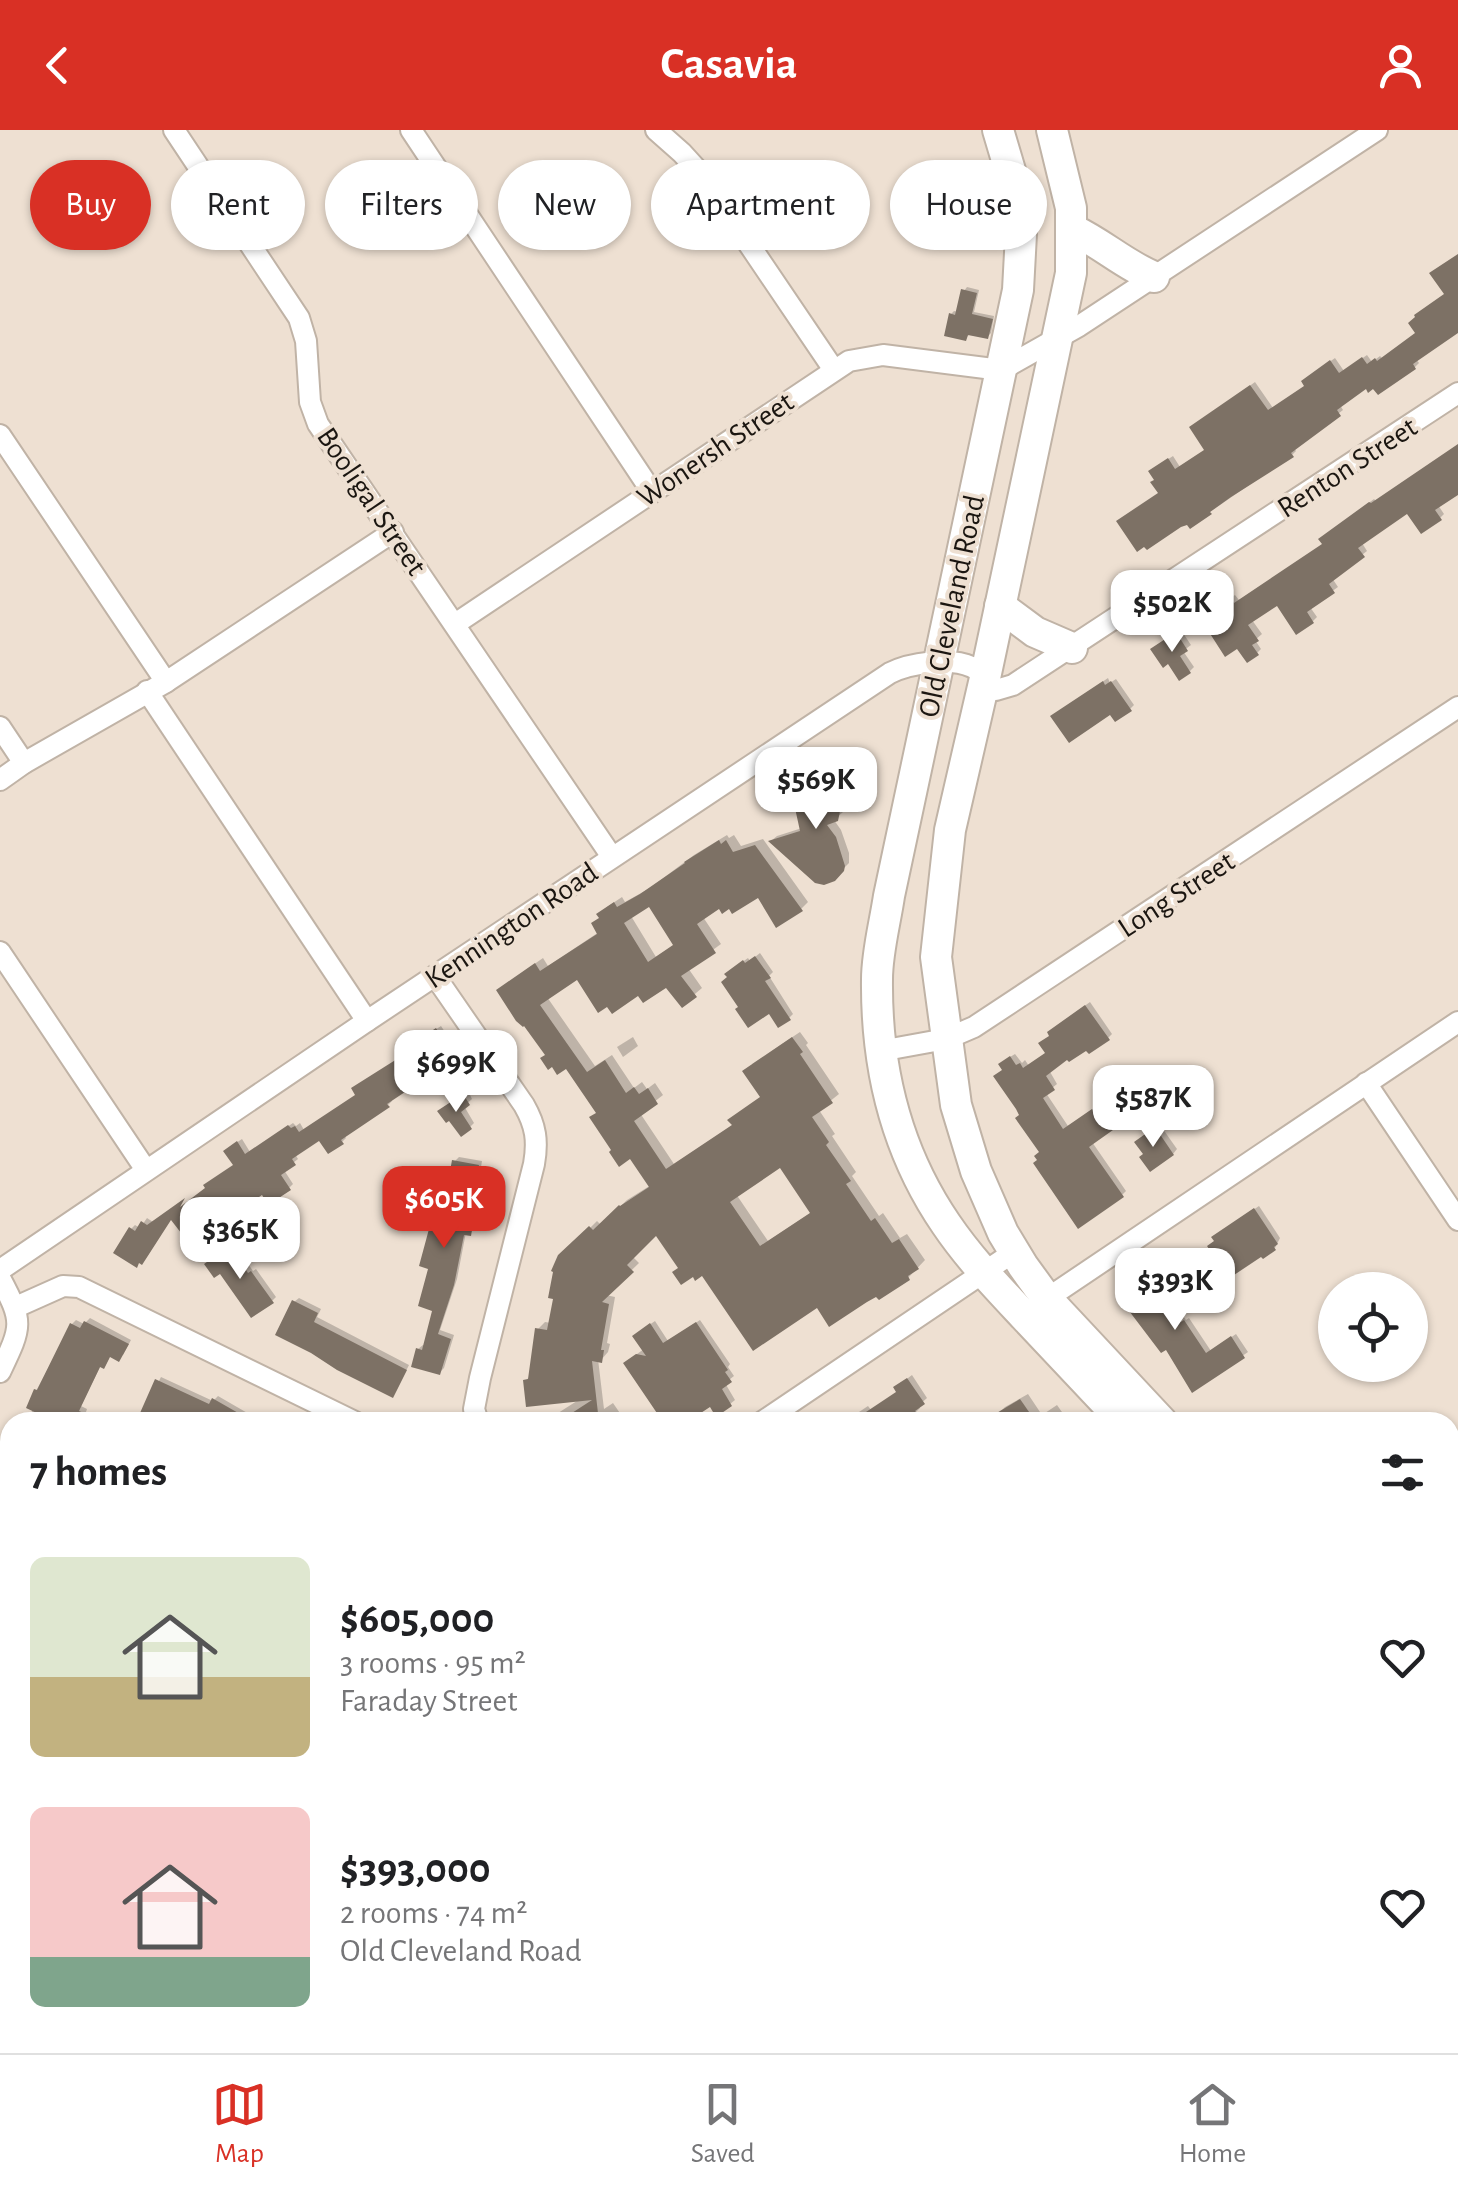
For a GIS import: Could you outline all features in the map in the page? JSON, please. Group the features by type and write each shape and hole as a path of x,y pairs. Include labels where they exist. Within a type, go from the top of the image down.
{"highway":[{"name":"Old Cleveland Road","path":"998,130 1017,194 1021,234 1018,290 894,870 876,974 880,1050 890,1102 914,1168 945,1223 984,1274 1035,1307 1151,1412"},
{"name":"Old Cleveland Road","path":"1052,130 1064,174 1072,230 1071,273 950,830 936,957 956,1105 988,1202 1014,1252 1035,1307 1116,1412"},
{"path":"1072,230 1096,240 1123,262 1154,278"},
{"path":"1000,606 1034,632 1072,648"}],"street":[{"name":"Booligal Street","path":"174,130 299,318 306,341 310,402 318,424 612,857"},
{"path":"410,130 652,492"},
{"path":"656,130 702,175 834,370"},
{"path":"1001,370 1154,278 1377,130"},
{"name":"Wonersh Street","path":"455,624 849,361 883,355 1001,370"},
{"name":"Renton Street","path":"984,678 996,690 1013,685 1458,394"},
{"path":"0,435 166,682"},
{"path":"0,780 166,682 393,532"},
{"name":"Kennington Road","path":"0,1270 890,673 906,665 953,663 974,667 984,678"},
{"path":"147,692 367,1021"},
{"name":"Long Street","path":"880,1050 946,1039 974,1027 1458,707"},
{"path":"0,727 24,763"},
{"path":"0,952 146,1170"},
{"path":"435,976 524,1106 537,1136 534,1164 472,1412"},
{"path":"1035,1307 1458,1022"},
{"path":"1366,1083 1458,1220"},
{"path":"777,1412 1014,1252"},
{"path":"0,1278 16,1307 18,1326 0,1372"},
{"path":"16,1307 64,1286 79,1287 335,1412"}],"building":[{"path":"1458,254 1458,333 1413,364 1416,369 1378,395 1373,389 1368,393 1366,389 1337,410 1341,416 1291,453 1294,457 1231,497 1212,514 1190,529 1187,525 1181,527 1147,550 1144,547 1137,552 1116,521 1158,493 1148,471 1168,458 1175,469 1204,450 1189,427 1250,385 1268,410 1304,386 1301,381 1330,360 1339,373 1362,357 1367,364 1375,358 1377,361 1415,333 1408,323 1444,294 1429,273"},
{"path":"961,289 977,293 972,314 993,319 988,339 968,335 966,341 944,336 949,313 955,315"},
{"path":"1458,444 1458,495 1435,510 1442,520 1421,534 1407,514 1358,548 1365,557 1329,584 1335,593 1307,612 1314,623 1296,635 1277,606 1248,625 1259,641 1252,645 1259,655 1247,663 1237,649 1225,657 1200,618 1230,597 1234,603 1322,544 1318,539"},
{"path":"1176,632 1188,651 1180,656 1191,673 1179,681 1168,664 1163,668 1150,649"},
{"path":"1103,681 1105,685 1111,681 1132,711 1115,722 1110,715 1069,743 1050,716"},
{"path":"821,765 843,796 838,821 827,825 836,837 845,866 835,881 824,885 815,883 768,841 800,831 795,808 813,795 801,778"},
{"path":"719,840 721,844 726,840 733,852 755,845 803,911 776,928 758,898 732,914 729,909 722,914 719,909 697,924 716,953 681,976 697,997 682,1008 666,988 643,1003 638,996 612,1014 607,1007 598,1013 577,980 540,1005 587,1072 605,1060 626,1093 634,1087 639,1094 648,1088 658,1104 634,1121 666,1169 732,1125 727,1120 760,1097 742,1071 792,1037 833,1103 812,1117 851,1181 846,1184 871,1221 875,1218 892,1243 899,1239 919,1269 908,1276 910,1280 879,1300 876,1297 829,1327 817,1308 753,1351 702,1276 681,1285 672,1272 678,1268 656,1236 627,1265 634,1272 602,1302 609,1304 602,1363 592,1361 598,1412 573,1412 592,1400 526,1407 523,1380 528,1379 535,1328 547,1330 553,1299 548,1298 551,1271 558,1255 589,1226 593,1230 619,1205 649,1187 630,1159 619,1167 589,1117 596,1113 566,1069 557,1075 552,1067 548,1070 540,1058 545,1055 496,990 535,963 540,971 597,934 591,923 599,918 596,914 614,902 617,907 640,894","holes":["649,907 673,945 648,962 624,923","780,1168 810,1213 760,1246 730,1202"]},
{"path":"755,956 771,978 765,981 791,1020 778,1028 769,1014 748,1028 721,982 727,977 724,974"},
{"path":"1085,1005 1110,1040 1089,1054 1086,1051 1067,1060 1046,1076 1055,1090 1043,1098 1063,1129 1092,1109 1100,1121 1104,1118 1113,1130 1089,1147 1124,1197 1078,1229 1033,1163 1039,1152 993,1076 1002,1070 998,1064 1010,1056 1023,1068 1045,1053 1038,1043 1049,1036 1047,1032"},
{"path":"436,1028 452,1053 444,1058 447,1064 387,1104 390,1107 341,1140 344,1144 328,1154 319,1141 292,1159 296,1165 281,1175 291,1190 268,1205 262,1195 227,1219 221,1211 185,1238 171,1220 137,1268 113,1253 129,1227 135,1231 141,1221 147,1225 185,1198 180,1207 233,1165 223,1151 237,1141 245,1154 288,1125 299,1132 355,1095 351,1088"},
{"path":"463,1094 470,1105 461,1112 472,1129 461,1137 437,1111"},
{"path":"1155,1127 1174,1155 1150,1172 1134,1142"},
{"path":"452,1160 479,1165 478,1171 485,1172 479,1218 474,1218 471,1236 464,1235 454,1285 438,1334 451,1339 440,1375 411,1367 416,1348 422,1350 432,1311 418,1306 428,1269 419,1266 429,1229 419,1228 423,1206 407,1204 410,1185 446,1194"},
{"path":"1254,1208 1278,1244 1276,1250 1225,1281 1222,1276 1215,1280 1201,1259 1214,1241 1211,1237"},
{"path":"229,1247 274,1303 251,1318 220,1274 214,1278 204,1264"},
{"path":"1138,1268 1144,1275 1149,1272 1157,1283 1154,1285 1206,1353 1231,1336 1245,1358 1192,1393 1166,1350 1161,1353 1117,1295 1121,1293 1115,1284"},
{"path":"292,1300 318,1313 314,1322 407,1370 393,1398 275,1335"},
{"path":"84,1321 129,1344 119,1362 110,1357 104,1369 100,1367 81,1412 35,1412 26,1408 70,1323 80,1328"},
{"path":"696,1322 728,1370 725,1372 732,1382 722,1389 732,1406 723,1412 713,1412 710,1407 702,1412 656,1412 623,1363 636,1354 646,1356 632,1336 650,1323 663,1343"},
{"path":"907,1378 925,1404 916,1412 866,1412 896,1392 893,1387"},
{"path":"155,1379 209,1404 212,1398 236,1412 140,1412"},
{"path":"1020,1399 1029,1412 998,1412"}]}
